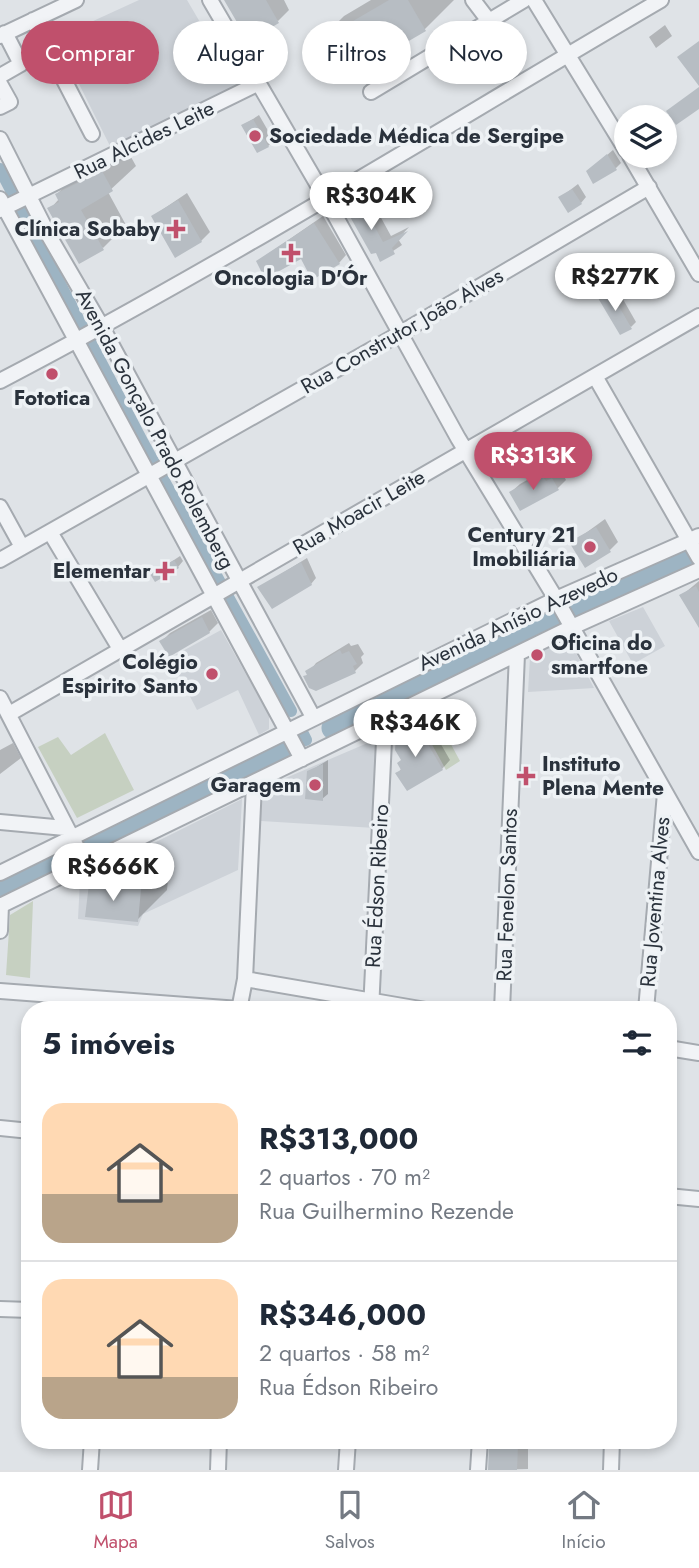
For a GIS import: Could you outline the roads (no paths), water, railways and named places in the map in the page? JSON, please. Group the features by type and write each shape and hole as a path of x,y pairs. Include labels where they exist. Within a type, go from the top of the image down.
{"street":[{"path":"0,76 22,64 2,34 76,0"},
{"path":"211,0 223,21"},
{"path":"472,0 489,21 524,0"},
{"path":"534,0 614,131"},
{"path":"0,381 99,329 326,199 661,0"},
{"path":"33,20 92,134"},
{"path":"371,92 425,60"},
{"path":"0,84 10,102 0,107"},
{"name":"Rua Alcides Leite","path":"3,206 257,84"},
{"path":"260,84 399,334 557,601 699,852"},
{"name":"Avenida Gonçalo Prado Rolemberg","path":"0,139 27,196 99,329 161,468 226,588 286,731 302,759"},
{"path":"637,168 699,274"},
{"name":"Rua Construtor João Alves","path":"0,560 399,334 649,187"},
{"name":"Avenida Gonçalo Prado Rolemberg","path":"3,206 80,339 161,468 226,588 313,717"},
{"name":"Rua Moacir Leite","path":"9,714 699,316"},
{"path":"596,377 695,545"},
{"path":"0,507 22,547"},
{"path":"50,531 120,649"},
{"name":"Avenida Anísio Azevedo","path":"1,906 75,846 286,731 557,601 695,545"},
{"name":"Avenida Anísio Azevedo","path":"0,873 254,784 517,654 570,624 699,570"},
{"name":"Rua Fenelon Santos","path":"502,1001 517,654"},
{"path":"0,698 75,846"},
{"name":"Rua Édson Ribeiro","path":"371,1001 384,720"},
{"path":"241,1001 245,979 254,784"},
{"name":"Rua Joventina Alves","path":"647,1001 665,793"},
{"path":"0,822 75,846"},
{"path":"0,931 1,906"},
{"path":"245,979 348,1001"},
{"path":"0,990 138,1001"},
{"path":"677,1049 699,1053"},
{"path":"0,1128 21,1130"},
{"path":"677,1197 699,1199"},
{"path":"0,1309 21,1310"},
{"path":"90,1470 91,1449"},
{"path":"218,1470 219,1449"},
{"path":"346,1470 347,1449"},
{"path":"478,1470 479,1449"},
{"path":"611,1470 612,1449"}],"waterway":[{"path":"0,169 143,443 291,711"},
{"path":"333,728 495,646 699,553"},
{"path":"302,732 306,740"},
{"path":"0,890 283,751"}],"place":[{"name":"Sociedade Médica de Sergipe","path":"255,136"},
{"name":"Clínica Sobaby","path":"176,229"},
{"name":"Oncologia D'Ór","path":"291,253"},
{"name":"Fototica","path":"52,374"},
{"name":"Century 21 Imobiliária","path":"590,547"},
{"name":"Elementar","path":"165,571"},
{"name":"Oficina do smartfone","path":"537,655"},
{"name":"Colégio Espirito Santo","path":"212,674"},
{"name":"Instituto Plena Mente","path":"526,776"},
{"name":"Garagem","path":"315,785"}]}
